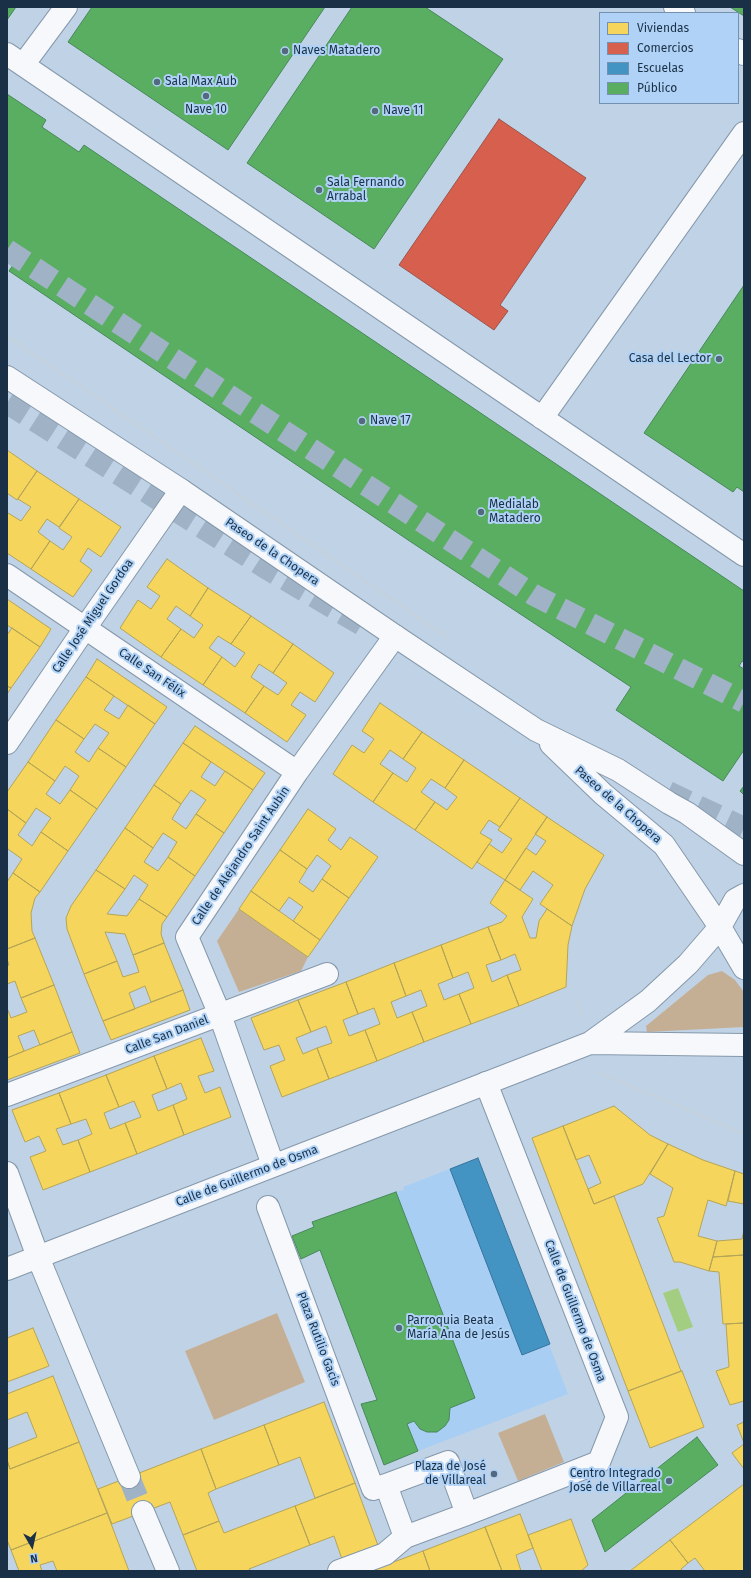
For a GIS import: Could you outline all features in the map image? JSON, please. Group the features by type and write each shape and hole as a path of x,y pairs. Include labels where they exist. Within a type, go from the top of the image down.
{"street":[{"path":"66,7 15,59 744,555"},
{"path":"542,418 744,133"},
{"name":"Paseo de la Chopera","path":"7,377 181,490 536,730 618,770 687,813 744,854"},
{"name":"Calle José Miguel Gordoa","path":"7,744 85,628 181,490"},
{"name":"Calle San Félix","path":"7,575 297,772"},
{"name":"Calle de Alejandro Saint Aubin","path":"273,1165 220,1015 188,937 297,772 395,636"},
{"name":"Paseo de la Chopera","path":"536,730 603,794 664,845 720,927 744,968"},
{"name":"Calle de Guillermo de Osma","path":"7,1269 486,1083 588,1033 648,1002 688,964 720,927 735,900 744,895"},
{"name":"Calle San Daniel","path":"7,1095 327,974"},
{"name":"Calle de Guillermo de Osma","path":"588,1033 744,1045"},
{"name":"Calle de Guillermo de Osma","path":"467,1514 600,1462 617,1417 486,1083"},
{"path":"7,1173 38,1257 129,1477"},
{"name":"Plaza Rutilio Gacis","path":"268,1207 373,1489 386,1485"},
{"path":"339,1571 385,1554 405,1537 467,1514 448,1462 386,1485 405,1537"},
{"path":"143,1512 168,1571"}],"path":[{"path":"7,336 449,638"},
{"path":"576,999 588,1033"},
{"path":"598,1072 744,1134"}],"shaded area":[{"path":"239,909 308,957 301,971 239,992 217,941"},
{"path":"722,971 735,980 744,992 744,1027 647,1032 646,1026 708,975"},
{"path":"478,1158 568,1394 418,1451 407,1424 414,1421 420,1429 427,1432 437,1432 445,1426 449,1420 450,1408 475,1398 396,1192 404,1190 403,1187"},
{"path":"678,1288 693,1327 678,1332 663,1293"},
{"path":"277,1313 305,1382 214,1420 185,1351"},
{"path":"545,1414 564,1462 518,1481 498,1433"}],"building: Viviendas":[{"path":"7,450 37,471 17,500 7,493"},
{"path":"37,471 79,499 59,527 47,519 38,532 50,541 31,569 7,553 7,515 8,513 21,521 31,507 18,499"},
{"path":"79,499 121,527 101,557 88,548 80,561 92,570 73,597 31,569 50,541 63,550 72,537 59,528"},
{"path":"167,559 208,588 190,616 176,606 167,619 181,629 161,657 120,628 138,600 151,609 160,596 147,587"},
{"path":"208,588 251,616 231,644 218,636 209,648 222,657 203,685 161,657 181,629 194,638 203,625 190,616"},
{"path":"7,599 51,629 40,647 7,625"},
{"path":"251,616 293,644 273,673 259,664 251,677 264,686 245,713 203,685 222,657 235,667 245,653 231,644"},
{"path":"12,628 40,647 11,688 7,686 7,635"},
{"path":"293,644 334,673 315,702 300,692 291,705 306,715 287,742 245,713 264,686 278,695 287,683 273,673"},
{"path":"97,659 167,707 155,724 86,677"},
{"path":"86,677 114,696 104,710 119,719 128,705 155,724 126,767 98,748 109,733 95,724 84,739 56,720"},
{"path":"7,686 11,688 7,694"},
{"path":"380,703 422,732 403,759 390,750 380,764 393,773 373,802 333,774 352,745 364,753 374,739 362,731"},
{"path":"56,720 84,739 75,752 89,762 98,748 126,767 97,809 70,790 79,776 65,766 55,781 28,762"},
{"path":"195,726 265,773 253,790 183,743"},
{"path":"422,732 464,760 445,788 431,779 421,792 435,802 415,830 373,802 393,773 407,782 416,768 403,759"},
{"path":"183,743 211,762 201,777 215,786 225,771 253,790 224,833 196,814 206,800 191,790 181,804 154,785"},
{"path":"464,760 520,798 500,827 489,820 480,833 492,840 472,869 415,830 435,802 447,810 457,797 445,788"},
{"path":"28,762 55,781 46,794 60,804 70,790 97,809 68,851 41,832 51,818 36,808 26,823 7,809 7,792"},
{"path":"154,785 181,804 172,819 186,829 196,814 224,833 195,876 168,857 177,842 163,833 153,848 125,828"},
{"path":"520,798 547,817 505,880 477,862 489,844 502,853 512,839 498,830"},
{"path":"7,809 26,823 18,835 32,846 41,832 68,851 40,892 13,873 22,859 8,849 7,851"},
{"path":"308,809 336,829 328,840 341,850 350,837 378,857 349,898 322,879 331,866 317,855 307,869 280,850"},
{"path":"547,817 604,855 585,889 572,926 540,904 553,885 533,871 520,890 505,880 526,848 536,855 546,841 535,834"},
{"path":"125,828 153,848 144,862 158,871 168,857 195,876 167,917 139,899 148,885 134,875 125,889 96,870"},
{"path":"280,850 307,869 299,882 313,892 322,879 349,898 320,940 293,921 303,907 289,897 279,911 251,891"},
{"path":"96,870 125,889 107,914 127,916 139,899 167,917 162,924 161,934 164,943 133,955 125,934 105,932 117,961 84,974 67,929 66,918 71,906"},
{"path":"13,873 40,892 35,898 31,913 32,931 35,938 7,949 7,882"},
{"path":"505,880 533,899 522,917 530,938 536,938 539,921 547,909 572,926 568,945 566,987 519,1006 507,975 521,970 515,954 501,960 488,927 502,922 507,916 490,903"},
{"path":"251,891 320,940 308,957 239,909"},
{"path":"488,927 501,960 486,965 492,982 507,975 519,1006 471,1024 459,994 474,988 468,972 453,978 441,945"},
{"path":"35,938 54,985 21,998 15,981 7,984 7,966 9,965 7,959 7,949"},
{"path":"164,943 183,990 151,1002 145,986 129,993 135,1009 103,1021 84,974 117,961 123,977 139,972 133,955"},
{"path":"441,945 453,978 438,984 444,1000 459,994 471,1024 424,1042 412,1012 427,1006 421,990 406,996 394,963"},
{"path":"394,963 406,996 391,1002 397,1018 412,1012 424,1042 377,1061 365,1030 380,1024 374,1008 358,1014 346,982"},
{"path":"346,982 358,1014 343,1020 349,1036 365,1030 377,1061 329,1079 317,1048 332,1043 326,1026 311,1032 298,1000"},
{"path":"54,985 72,1032 40,1045 34,1030 18,1036 24,1051 7,1058 7,1008 11,1018 27,1012 21,998"},
{"path":"183,990 190,1010 111,1040 103,1021"},
{"path":"298,1000 311,1032 296,1038 303,1054 317,1048 329,1079 282,1097 270,1066 285,1060 279,1045 264,1050 251,1018"},
{"path":"72,1032 80,1053 7,1080 7,1058"},
{"path":"201,1038 214,1071 198,1076 205,1093 220,1087 231,1117 184,1135 173,1105 187,1099 181,1083 167,1089 154,1056"},
{"path":"154,1056 167,1089 152,1095 158,1111 173,1105 184,1135 137,1154 125,1123 141,1117 134,1101 119,1107 106,1075"},
{"path":"106,1075 119,1107 104,1113 110,1129 125,1123 137,1154 90,1172 78,1140 92,1134 86,1119 71,1124 59,1093"},
{"path":"59,1093 71,1124 56,1129 63,1145 78,1140 90,1172 43,1190 30,1157 46,1151 39,1136 25,1142 12,1110"},
{"path":"614,1106 650,1135 668,1144 643,1184 594,1204 588,1189 601,1183 589,1155 576,1160 563,1126"},
{"path":"563,1126 594,1204 614,1196 681,1371 628,1391 532,1138"},
{"path":"668,1144 703,1160 735,1171 726,1206 708,1200 698,1236 717,1241 709,1271 680,1262 674,1262 657,1218 664,1216 673,1188 650,1174"},
{"path":"735,1171 744,1174 744,1204 728,1201"},
{"path":"744,1230 744,1255 713,1257 717,1241 742,1239"},
{"path":"744,1255 744,1323 723,1324 719,1272 709,1271 713,1257"},
{"path":"744,1323 744,1401 730,1405 716,1371 729,1367 726,1324"},
{"path":"33,1328 49,1366 7,1382 7,1338"},
{"path":"682,1371 704,1427 650,1448 628,1391"},
{"path":"53,1376 79,1442 10,1469 7,1460 7,1449 37,1437 27,1412 7,1420 7,1394"},
{"path":"324,1402 355,1483 315,1498 300,1457 279,1465 264,1425"},
{"path":"744,1422 744,1443 737,1425"},
{"path":"264,1425 279,1465 216,1489 201,1449"},
{"path":"79,1442 107,1513 11,1550 7,1540 7,1460 10,1469"},
{"path":"744,1444 744,1469 732,1453"},
{"path":"201,1449 216,1489 208,1493 219,1521 183,1535 170,1502 112,1524 98,1489"},
{"path":"355,1483 380,1551 344,1565 334,1536 310,1545 295,1506"},
{"path":"744,1484 744,1571 705,1571 695,1558 688,1563 670,1540"},
{"path":"295,1506 310,1545 249,1569 250,1571 197,1571 183,1535 219,1521 224,1533"},
{"path":"107,1513 129,1571 57,1571 53,1561 40,1565 42,1571 19,1571 11,1550"},
{"path":"520,1514 533,1548 516,1555 521,1571 502,1571 485,1527"},
{"path":"571,1519 588,1565 581,1571 542,1571 528,1535"},
{"path":"485,1527 502,1571 430,1571 423,1551"},
{"path":"670,1540 688,1563 681,1569 682,1571 630,1571"},
{"path":"423,1551 430,1571 370,1571"}],"building: Comercios":[{"path":"499,119 586,178 500,305 508,311 494,330 399,265"}],"building: Escuelas":[{"path":"478,1158 550,1344 522,1355 450,1169"}],"building: Público":[{"path":"7,7 16,7 7,20"},
{"name":"Nave 10","path":"92,7 325,7 228,150 68,42"},
{"name":"Nave 11","path":"352,7 425,7 503,59 374,249 247,163"},
{"path":"730,7 744,7 744,16"},
{"name":"Nave 17","path":"7,94 46,120 42,127 79,152 84,145 744,591 744,662 742,661 739,666 744,669 744,750 723,781 616,710 631,687 411,542 9,271 15,262 7,257"},
{"name":"Casa del Lector","path":"744,285 744,492 737,487 733,492 644,433"},
{"path":"744,786 744,795 740,791"},
{"name":"Parroquia Beata María Ana de Jesús","path":"396,1192 475,1398 450,1408 449,1420 445,1426 437,1432 427,1432 420,1429 414,1421 407,1424 418,1451 384,1465 361,1404 377,1400 320,1250 301,1259 292,1236 314,1227 312,1222"},
{"name":"Centro Integrado José de Villarreal","path":"697,1437 718,1465 605,1552 592,1520"}],"tunnel":[{"path":"7,250 534,595 744,702"},
{"path":"7,403 264,567 362,625"},
{"path":"668,792 744,828"},
{"path":"129,1477 143,1512"}],"place":[{"name":"Naves Matadero","path":"285,51"},
{"name":"Sala Max Aub","path":"157,82"},
{"name":"Nave 10","path":"206,96"},
{"name":"Nave 11","path":"375,111"},
{"name":"Sala Fernando Arrabal","path":"319,190"},
{"name":"Casa del Lector","path":"719,359"},
{"name":"Nave 17","path":"362,421"},
{"name":"Medialab Matadero","path":"481,512"},
{"name":"Parroquia Beata María Ana de Jesús","path":"399,1328"},
{"name":"Plaza de José de Villareal","path":"494,1474"},
{"name":"Centro Integrado José de Villarreal","path":"669,1481"}]}
